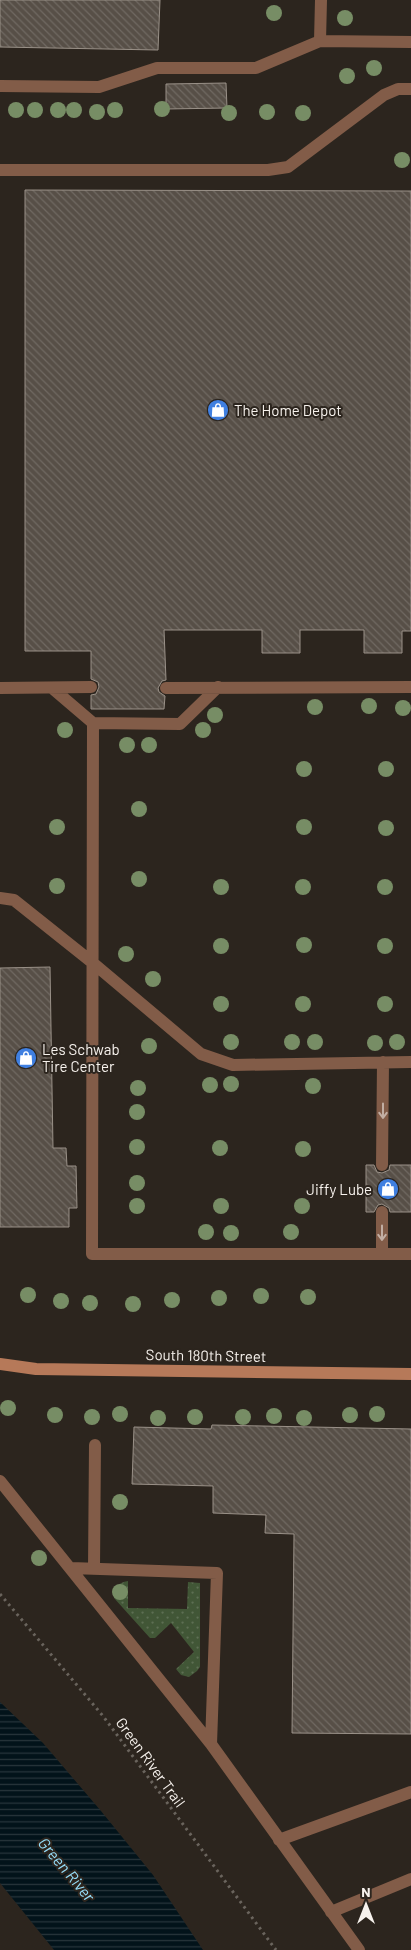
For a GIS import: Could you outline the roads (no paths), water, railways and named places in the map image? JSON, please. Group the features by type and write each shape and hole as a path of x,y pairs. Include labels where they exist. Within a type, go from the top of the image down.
{"main road":[{"name":"South 180th Street","path":"0,1364 36,1369 411,1374"}],"lane":[{"path":"320,41 321,0"},
{"path":"0,86 99,87 157,68 256,68 320,41 411,42"},
{"path":"0,170 268,170 288,167 384,95 398,89 411,89"},
{"path":"0,688 91,687"},
{"path":"52,688 93,723 180,724 218,687"},
{"path":"166,688 411,687"},
{"path":"93,723 92,1254 411,1254"},
{"path":"0,898 14,900 93,962 201,1054 213,1059 233,1065 411,1062"},
{"path":"382,1165 383,1062"},
{"path":"382,1212 382,1254"},
{"path":"94,1445 94,1569"},
{"path":"0,1481 211,1744 359,1950"},
{"path":"71,1568 217,1573 211,1744"},
{"path":"280,1840 411,1792"},
{"path":"331,1912 411,1880"}],"water":[{"name":"Green River","path":"0,1702 43,1743 101,1811 153,1875 203,1950 54,1950 0,1883"}],"place":[{"name":"The Home Depot","path":"218,410"},
{"name":"Les Schwab Tire Center","path":"26,1058"},
{"name":"Jiffy Lube","path":"388,1189"}]}
